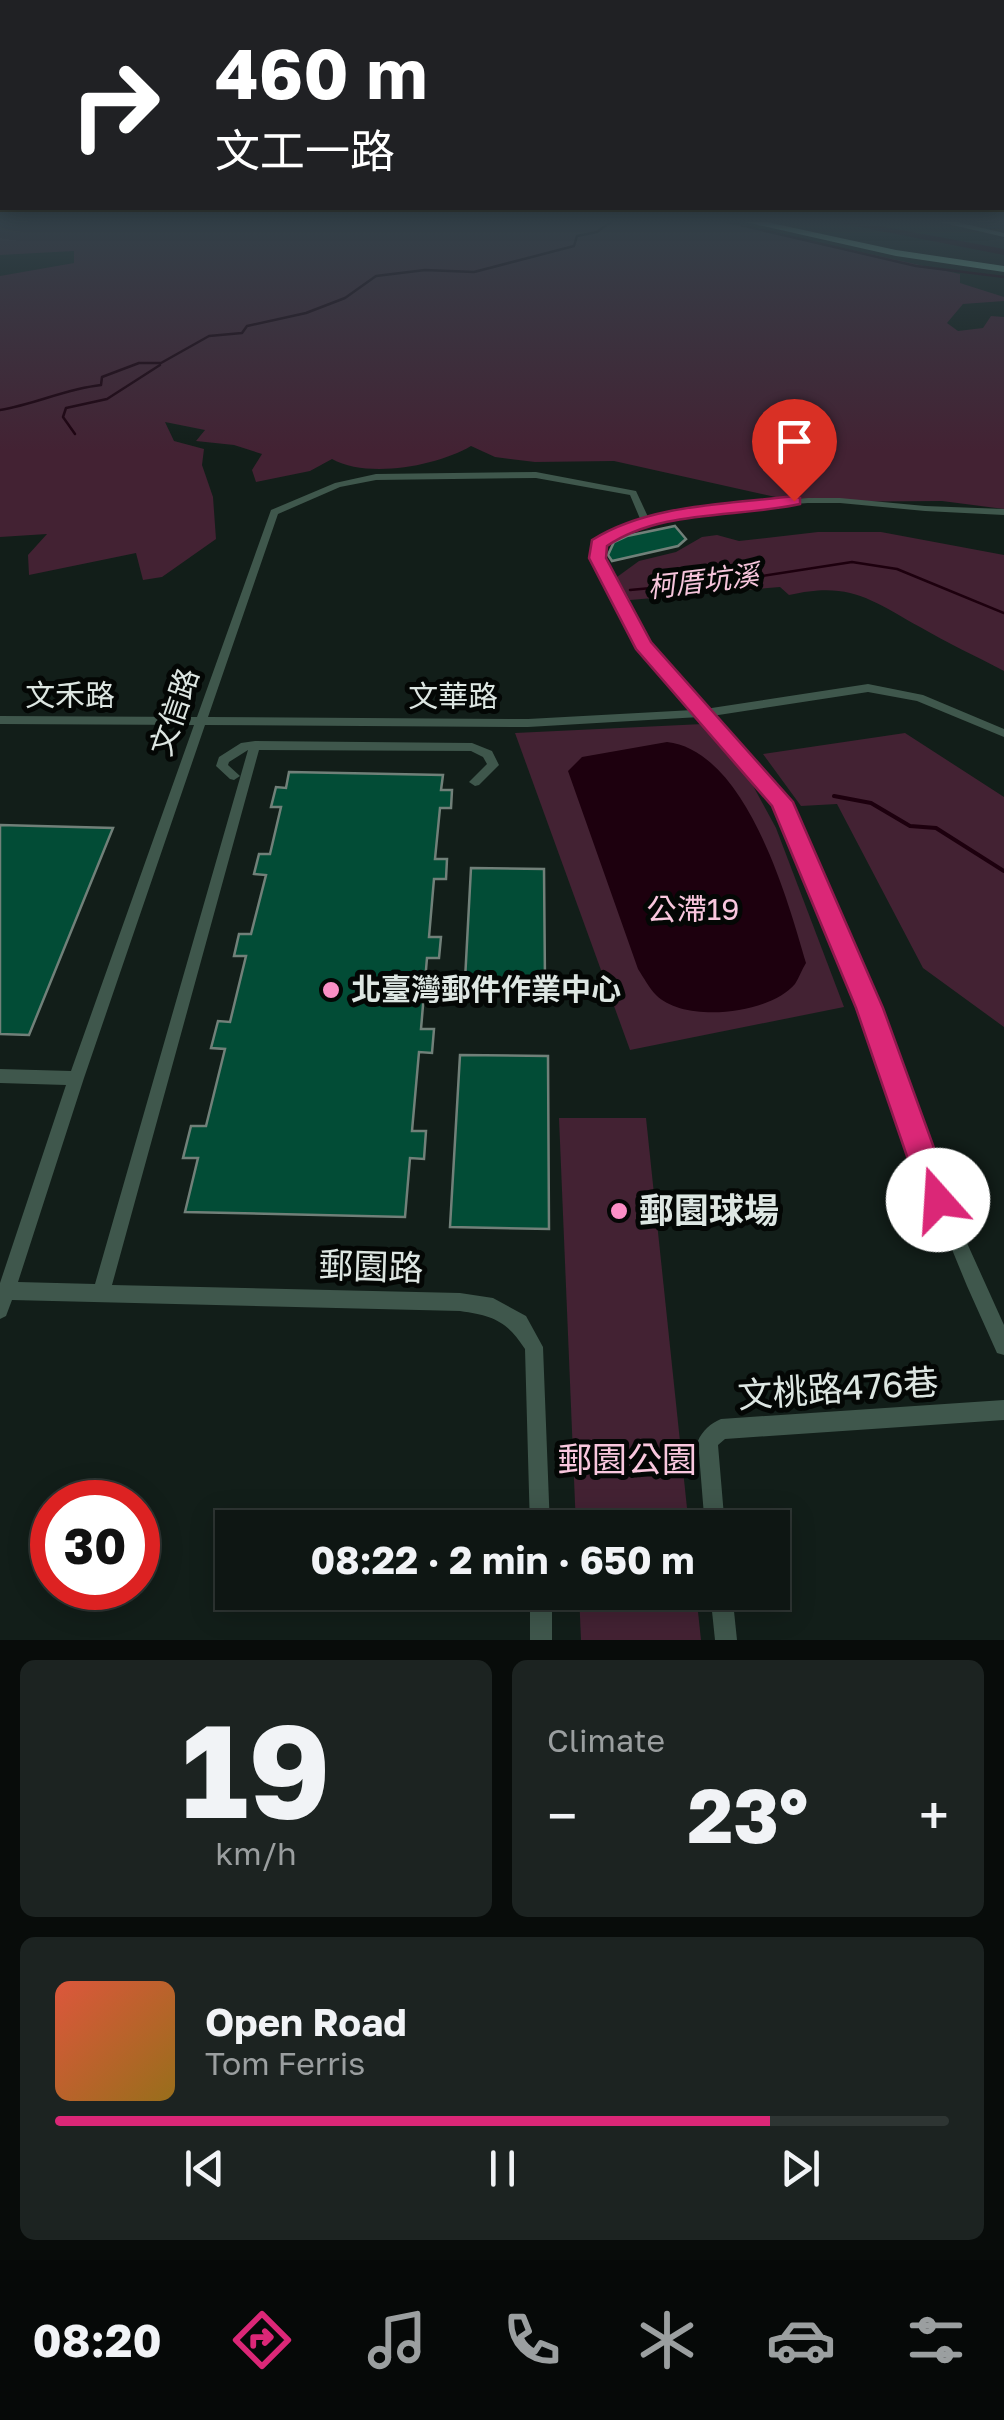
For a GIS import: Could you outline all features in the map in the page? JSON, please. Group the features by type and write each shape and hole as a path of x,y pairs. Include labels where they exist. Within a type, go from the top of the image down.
{"street":[{"name":"文信路","path":"3,1300 76,1078 274,512 338,484 367,478 536,475 632,492 647,523"},
{"path":"1004,512 832,500 734,507 647,523 610,534 598,544 598,558 643,644 782,802 870,1008 959,1256 1004,1346"},
{"name":"文華路","path":"200,722 528,723 705,713 868,688 919,698 1004,733"},
{"name":"文禾路","path":"0,720 200,722"},
{"path":"101,1293 254,746"},
{"path":"234,776 222,766 236,748 478,748 488,754 493,765 476,782"},
{"path":"0,1076 76,1078"},
{"name":"郵園路","path":"3,1300 101,1293 422,1300 494,1307 520,1323 534,1347 539,1510"},
{"name":"文桃路476巷","path":"713,1510 708,1442 721,1429 1004,1410"},
{"path":"541,1610 541,1640"},
{"path":"723,1610 726,1640"}],"green space":[{"path":"0,298 1004,298 1004,301 963,304 947,323 958,331 983,328 991,316 1004,317 1004,509 942,501 798,502 614,461 535,462 495,457 471,446 402,468 364,468 332,459 310,471 256,482 252,470 262,454 234,445 196,441 205,430 165,422 174,441 204,449 202,465 213,497 216,539 162,577 143,580 136,553 29,575 28,555 47,534 0,537"},
{"path":"818,532 881,532 1004,555 1004,671 858,595 828,590 789,595 780,587 630,600 617,577 639,561 676,552 702,537 717,535 739,541"},
{"name":"公滯19","path":"703,724 745,771 776,828 844,1007 630,1050 515,733"},
{"path":"905,733 1004,797 1004,1027 923,968 837,804 801,806 763,754"},
{"name":"郵園公園","path":"559,1118 646,1118 687,1510 575,1510"},
{"path":"580,1610 698,1610 701,1640 581,1640"}],"shaded area":[{"name":"公滯19","path":"667,742 695,751 719,771 741,798 774,866 806,963 795,984 767,1002 727,1012 686,1010 656,995 638,969 568,771 582,757"}],"building":[{"path":"675,526 686,539 678,546 612,561 608,555 614,542 627,536"},
{"name":"北臺灣郵件作業中心","path":"289,772 443,775 441,790 452,790 451,808 440,808 435,859 447,859 446,879 434,879 429,937 441,937 439,958 427,958 421,1029 434,1029 432,1053 419,1052 412,1131 426,1131 424,1159 410,1158 405,1217 185,1212 198,1158 183,1158 191,1126 206,1126 225,1049 211,1048 218,1021 230,1022 246,956 234,956 239,934 251,934 266,875 254,874 259,854 270,854 281,807 271,807 276,787 286,788"},
{"path":"0,825 113,828 29,1035 0,1034"},
{"path":"471,868 544,869 545,982 465,980"},
{"path":"460,1055 548,1056 549,1229 450,1227"}],"waterway":[{"path":"0,410 101,385 102,377 139,363 161,363 209,336 242,333 247,326 306,313 346,298"},
{"path":"75,434 63,417 66,408 107,399 160,365"},
{"name":"柯厝坑溪","path":"630,590 737,580 852,562 897,569 1004,613"},
{"path":"834,796 871,803 910,826 936,828 1004,871"}],"place":[{"name":"北臺灣郵件作業中心","path":"331,990"},
{"name":"郵園球場","path":"619,1211"}],"route":[{"path":"794,501 688,514 620,530 603,539 596,551 616,602 643,644 782,802 870,1008 938,1200"}]}
